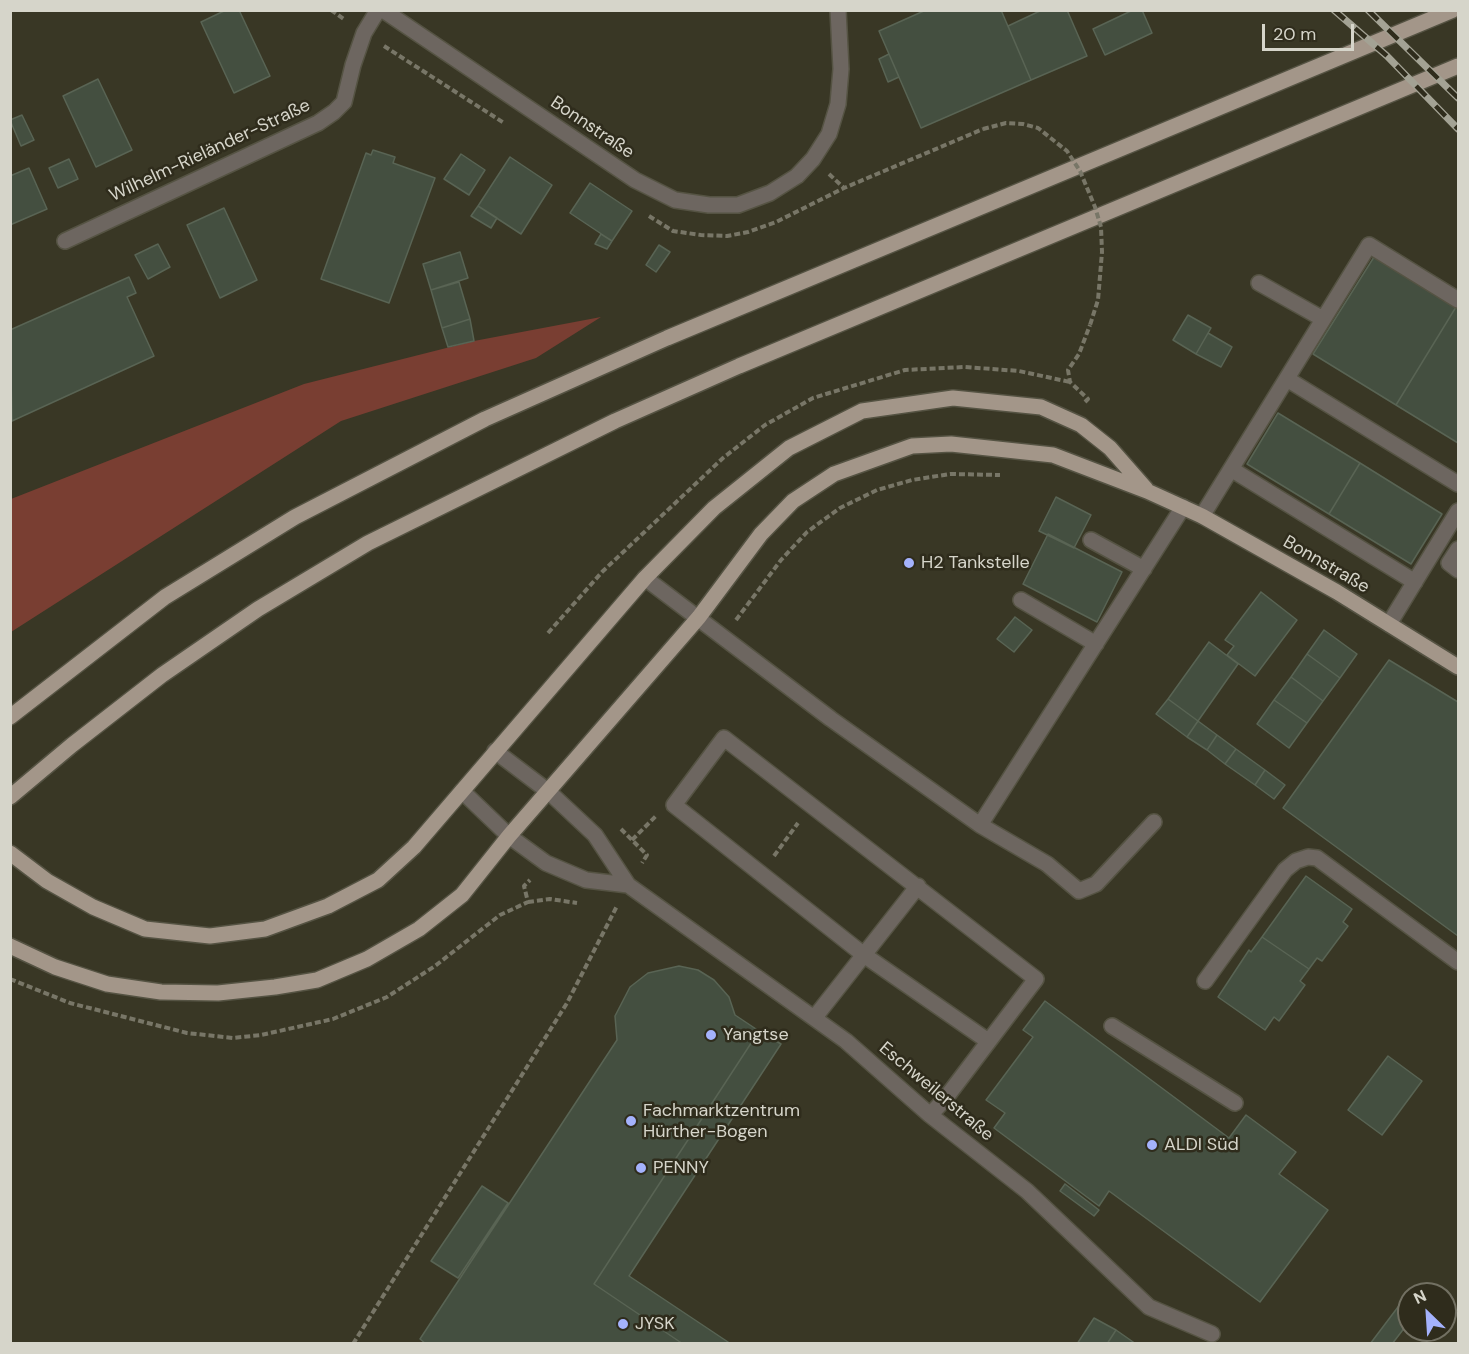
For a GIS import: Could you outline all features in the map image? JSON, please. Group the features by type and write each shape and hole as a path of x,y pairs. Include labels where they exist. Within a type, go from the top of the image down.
{"main road":[{"path":"10,717 165,597 295,517 485,419 678,333 1453,10"},
{"path":"10,797 72,745 210,642 258,609 397,528 604,427 739,366 1458,66"},
{"path":"10,853 47,880 93,908 145,929 210,936 265,929 328,906 378,880 414,848 645,578 702,520 742,483 789,448 862,411 952,398 1041,407 1081,425 1110,448 1147,491"},
{"name":"Bonnstraße","path":"10,946 55,967 107,984 161,992 218,993 317,980 367,959 428,922 462,895 509,836 699,617 761,534 793,501 834,474 912,446 951,444 1053,455 1147,491 1202,516 1389,624 1458,667"}],"street":[{"name":"Bonnstraße","path":"380,10 635,180 675,200 709,205 738,205 770,193 797,176 813,159 829,134 838,104 841,69 838,10"},
{"name":"Wilhelm-Rieländer-Straße","path":"64,240 318,123 334,112 345,102 352,65 364,33 380,10"},
{"path":"1202,516 1369,245 1458,300"},
{"path":"1259,283 1323,319"},
{"path":"1287,379 1458,484"},
{"path":"1231,469 1415,582"},
{"path":"980,825 1144,569 1177,505"},
{"path":"1389,624 1458,511"},
{"path":"1091,540 1144,569"},
{"path":"1458,549 1449,563 1458,570"},
{"path":"645,578 831,719 980,825 1047,864 1078,891 1096,884 1154,822"},
{"path":"1021,600 1096,644"},
{"path":"10,706 31,700"},
{"path":"930,1115 945,1099 1036,978 724,738 674,805 864,955 987,1041"},
{"name":"Eschweilerstraße","path":"495,751 549,792 595,835 628,885 846,1041 930,1115 1027,1191 1149,1307 1212,1334"},
{"name":"Eschweilerstraße","path":"462,790 509,836 546,863 586,880 628,885"},
{"path":"1205,981 1285,870 1296,861 1308,858 1317,858 1458,962"},
{"path":"815,1017 918,886"},
{"path":"1112,1026 1235,1102"}],"path":[{"path":"844,188 983,129 1006,123 1038,128 1067,151 1080,171 1101,228 1102,252 1098,300 1079,354 1068,370 1070,382 1088,399"},
{"path":"743,610 769,575 807,532 822,519 877,490 912,480 950,474 1010,476"},
{"path":"548,633 602,572 679,501 702,520"},
{"path":"745,556 769,575"},
{"path":"632,840 652,818 674,805"},
{"path":"761,873 811,805"},
{"path":"353,1344 567,1003 628,885"}],"shaded area":[{"path":"601,317 536,358 341,421 11,632 11,499 304,384 474,341"}],"building":[{"path":"226,10 239,10 270,76 234,93 201,22"},
{"path":"926,10 1001,10 1031,80 921,128 879,31"},
{"path":"1042,10 1067,10 1087,56 1031,80 1008,26"},
{"path":"1133,10 1142,10 1152,33 1105,55 1093,29"},
{"path":"889,54 899,77 888,82 879,59"},
{"path":"98,79 132,150 96,167 63,96"},
{"path":"22,115 34,140 21,146 10,120"},
{"path":"373,150 395,157 393,163 435,178 389,303 321,279 366,153 371,155"},
{"path":"461,154 485,170 469,195 444,179"},
{"path":"510,157 552,185 521,234 478,206"},
{"path":"69,159 78,179 58,188 49,168"},
{"path":"29,168 47,209 10,225 10,176"},
{"path":"590,183 632,211 612,241 570,213"},
{"path":"478,206 497,218 491,228 471,216"},
{"path":"224,208 257,280 220,298 187,225"},
{"path":"601,234 612,241 607,249 595,244"},
{"path":"158,244 170,267 148,279 135,255"},
{"path":"659,245 670,252 656,272 646,265"},
{"path":"460,252 468,278 431,290 423,264"},
{"path":"1374,257 1456,307 1396,405 1313,354"},
{"path":"129,277 136,293 127,297 154,356 12,421 10,330"},
{"path":"459,282 470,319 442,328 431,290"},
{"path":"1456,307 1458,309 1458,443 1396,405"},
{"path":"1188,315 1211,328 1196,354 1173,340"},
{"path":"470,319 474,341 448,347 442,328"},
{"path":"1208,333 1232,347 1221,367 1196,354"},
{"path":"1278,413 1360,463 1329,514 1247,464"},
{"path":"1360,463 1442,514 1411,564 1329,514"},
{"path":"1056,497 1091,515 1074,548 1039,531"},
{"path":"1048,534 1122,572 1097,622 1023,584"},
{"path":"1261,592 1297,620 1255,676 1227,655 1234,646 1225,640"},
{"path":"1015,617 1032,630 1014,652 997,639"},
{"path":"1324,630 1357,654 1340,678 1307,654"},
{"path":"1209,642 1238,664 1198,721 1168,699"},
{"path":"1307,654 1340,678 1323,701 1291,677"},
{"path":"1389,660 1458,702 1458,936 1283,808"},
{"path":"1291,677 1323,701 1307,723 1274,700"},
{"path":"1168,699 1198,721 1187,737 1156,714"},
{"path":"1274,700 1307,723 1289,748 1257,724"},
{"path":"1198,721 1217,735 1207,750 1187,737"},
{"path":"1217,735 1236,749 1225,764 1207,750"},
{"path":"1236,749 1265,770 1255,785 1225,764"},
{"path":"1265,770 1285,785 1274,799 1255,785"},
{"path":"1306,876 1352,909 1343,922 1348,926 1322,961 1317,958 1309,969 1262,937"},
{"path":"1262,937 1309,969 1300,981 1305,985 1279,1021 1274,1017 1265,1030 1218,997 1249,950 1251,952"},
{"name":"Fachmarktzentrum Hürther-Bogen","path":"679,966 698,970 714,980 729,997 735,1015 759,1031 594,1284 683,1344 426,1344 420,1339 617,1040 615,1016 630,987 648,973"},
{"name":"ALDI Süd","path":"1045,1001 1229,1138 1246,1115 1296,1152 1279,1174 1328,1210 1260,1302 1109,1191 1099,1206 994,1128 1005,1113 986,1100 1033,1037 1023,1030"},
{"path":"759,1031 781,1044 629,1276 731,1344 683,1344 594,1284"},
{"path":"1388,1056 1422,1081 1382,1135 1348,1110"},
{"path":"1065,1184 1099,1210 1094,1216 1060,1191"},
{"path":"482,1186 508,1203 458,1278 431,1261"},
{"path":"1397,1308 1397,1338 1392,1344 1370,1344"},
{"path":"1094,1318 1116,1330 1107,1344 1077,1344"},
{"path":"1116,1330 1136,1344 1107,1344"}],"railway":[{"path":"1334,10 1387,56 1458,129"},
{"path":"1368,10 1458,98"}],"place":[{"name":"H2 Tankstelle","path":"909,563"},
{"name":"Yangtse","path":"711,1035"},
{"name":"Fachmarktzentrum Hürther-Bogen","path":"631,1121"},
{"name":"ALDI Süd","path":"1152,1145"},
{"name":"PENNY","path":"641,1168"},
{"name":"JYSK","path":"623,1324"}]}
